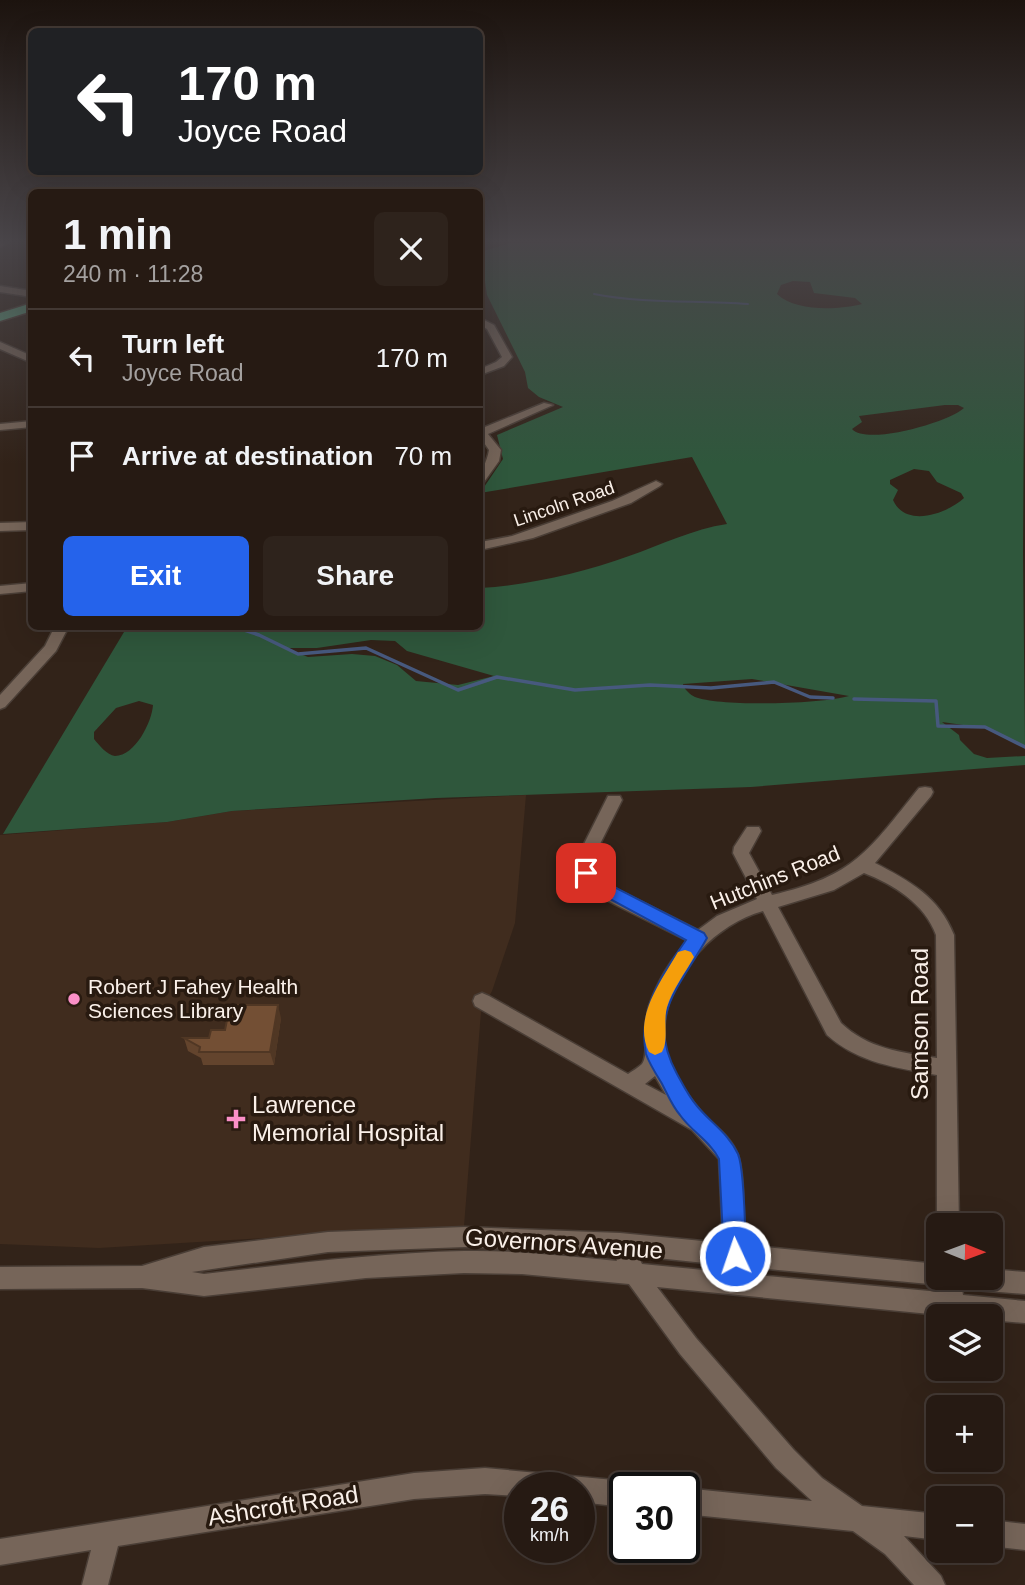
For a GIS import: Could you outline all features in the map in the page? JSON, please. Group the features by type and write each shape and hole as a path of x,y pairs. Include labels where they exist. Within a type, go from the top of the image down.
{"street":[{"path":"483,323 491,327 507,357 500,364 483,371"},
{"path":"0,345 28,358"},
{"path":"483,432 548,405"},
{"path":"0,426 28,424"},
{"path":"483,435 495,450 493,461 483,476"},
{"name":"Lincoln Road","path":"483,545 527,537 578,516 615,507 642,495 656,484"},
{"path":"0,527 28,526"},
{"path":"0,590 28,587"},
{"path":"0,704 51,648 60,630"},
{"name":"Hutchins Road","path":"736,1283 729,1158 722,1144 701,1126 672,1087 656,1055 654,1027 658,1005 678,967 698,938 722,921 767,903 836,883 864,865 925,792"},
{"path":"614,800 586,856 588,878 626,902 698,938"},
{"path":"753,831 744,842 741,853 828,1020 842,1037 868,1053 946,1068"},
{"name":"Samson Road","path":"864,865 921,899 942,924 946,941 948,1213"},
{"path":"482,1001 701,1126"},
{"path":"629,1085 649,1070 656,1055"},
{"name":"Governors Avenue","path":"142,1277 204,1258 328,1242 496,1237 620,1244 926,1274"},
{"path":"620,1244 635,1273 719,1386 785,1459 813,1487 894,1545 932,1585"},
{"name":"Governors Avenue","path":"0,1278 142,1277 204,1285 366,1267 464,1262 522,1263 943,1304"},
{"path":"1003,1281 1025,1283"},
{"name":"Governors Avenue","path":"1003,1310 1025,1312"},
{"name":"Ashcroft Road","path":"0,1552 436,1483 504,1483"},
{"path":"700,1503 926,1526"},
{"path":"1003,1534 1025,1537"},
{"path":"95,1585 108,1535"}],"shaded area":[{"name":"Lawrence Memorial Hospital","path":"526,795 515,923 492,991 481,1012 464,1226 99,1248 0,1244 0,835 167,822 232,811"}],"green space":[{"path":"498,317 1025,317 1025,746 984,728 942,722 959,735 960,740 974,754 987,758 1025,756 1025,765 751,787 436,798 232,811 167,822 3,834 125,630 483,630 483,588 574,573 689,533 727,524 692,457 483,492 503,459 497,435 563,407 539,397 528,388 525,372","holes":["945,405 964,408 942,420 890,434 861,434 852,429 862,422 859,416","914,469 929,471 937,482 961,493 964,498 938,513 927,516 907,514 899,509 893,500 898,490 890,484 890,480","371,640 395,641 407,651 494,676 458,685 416,681 397,665 375,656 352,654 308,657 284,648 317,648","752,679 849,696 795,702 726,702 695,697 683,684","139,701 153,705 149,720 136,744 122,755 115,756 106,752 94,739 94,732 116,708"]}],"building":[{"path":"230,1005 278,1005 270,1052 199,1052 200,1047 184,1038 209,1038 211,1030 225,1030"}],"waterway":[{"path":"244,630 298,654 366,648 458,690 497,677 575,690 650,685 711,688 774,682 810,697 833,698"},
{"path":"854,699 936,701 938,726 985,727 1025,747"}],"slow traffic":[{"path":"655,1046 654,1027 658,1005 685,957"}],"place":[{"name":"Robert J Fahey Health Sciences Library","path":"74,999"},
{"name":"Lawrence Memorial Hospital","path":"236,1119"}],"route":[{"path":"586,873 590,881 603,890 698,938 678,967 658,1005 654,1027 656,1055 685,1107 701,1126 717,1138 729,1158 735,1256"}]}
